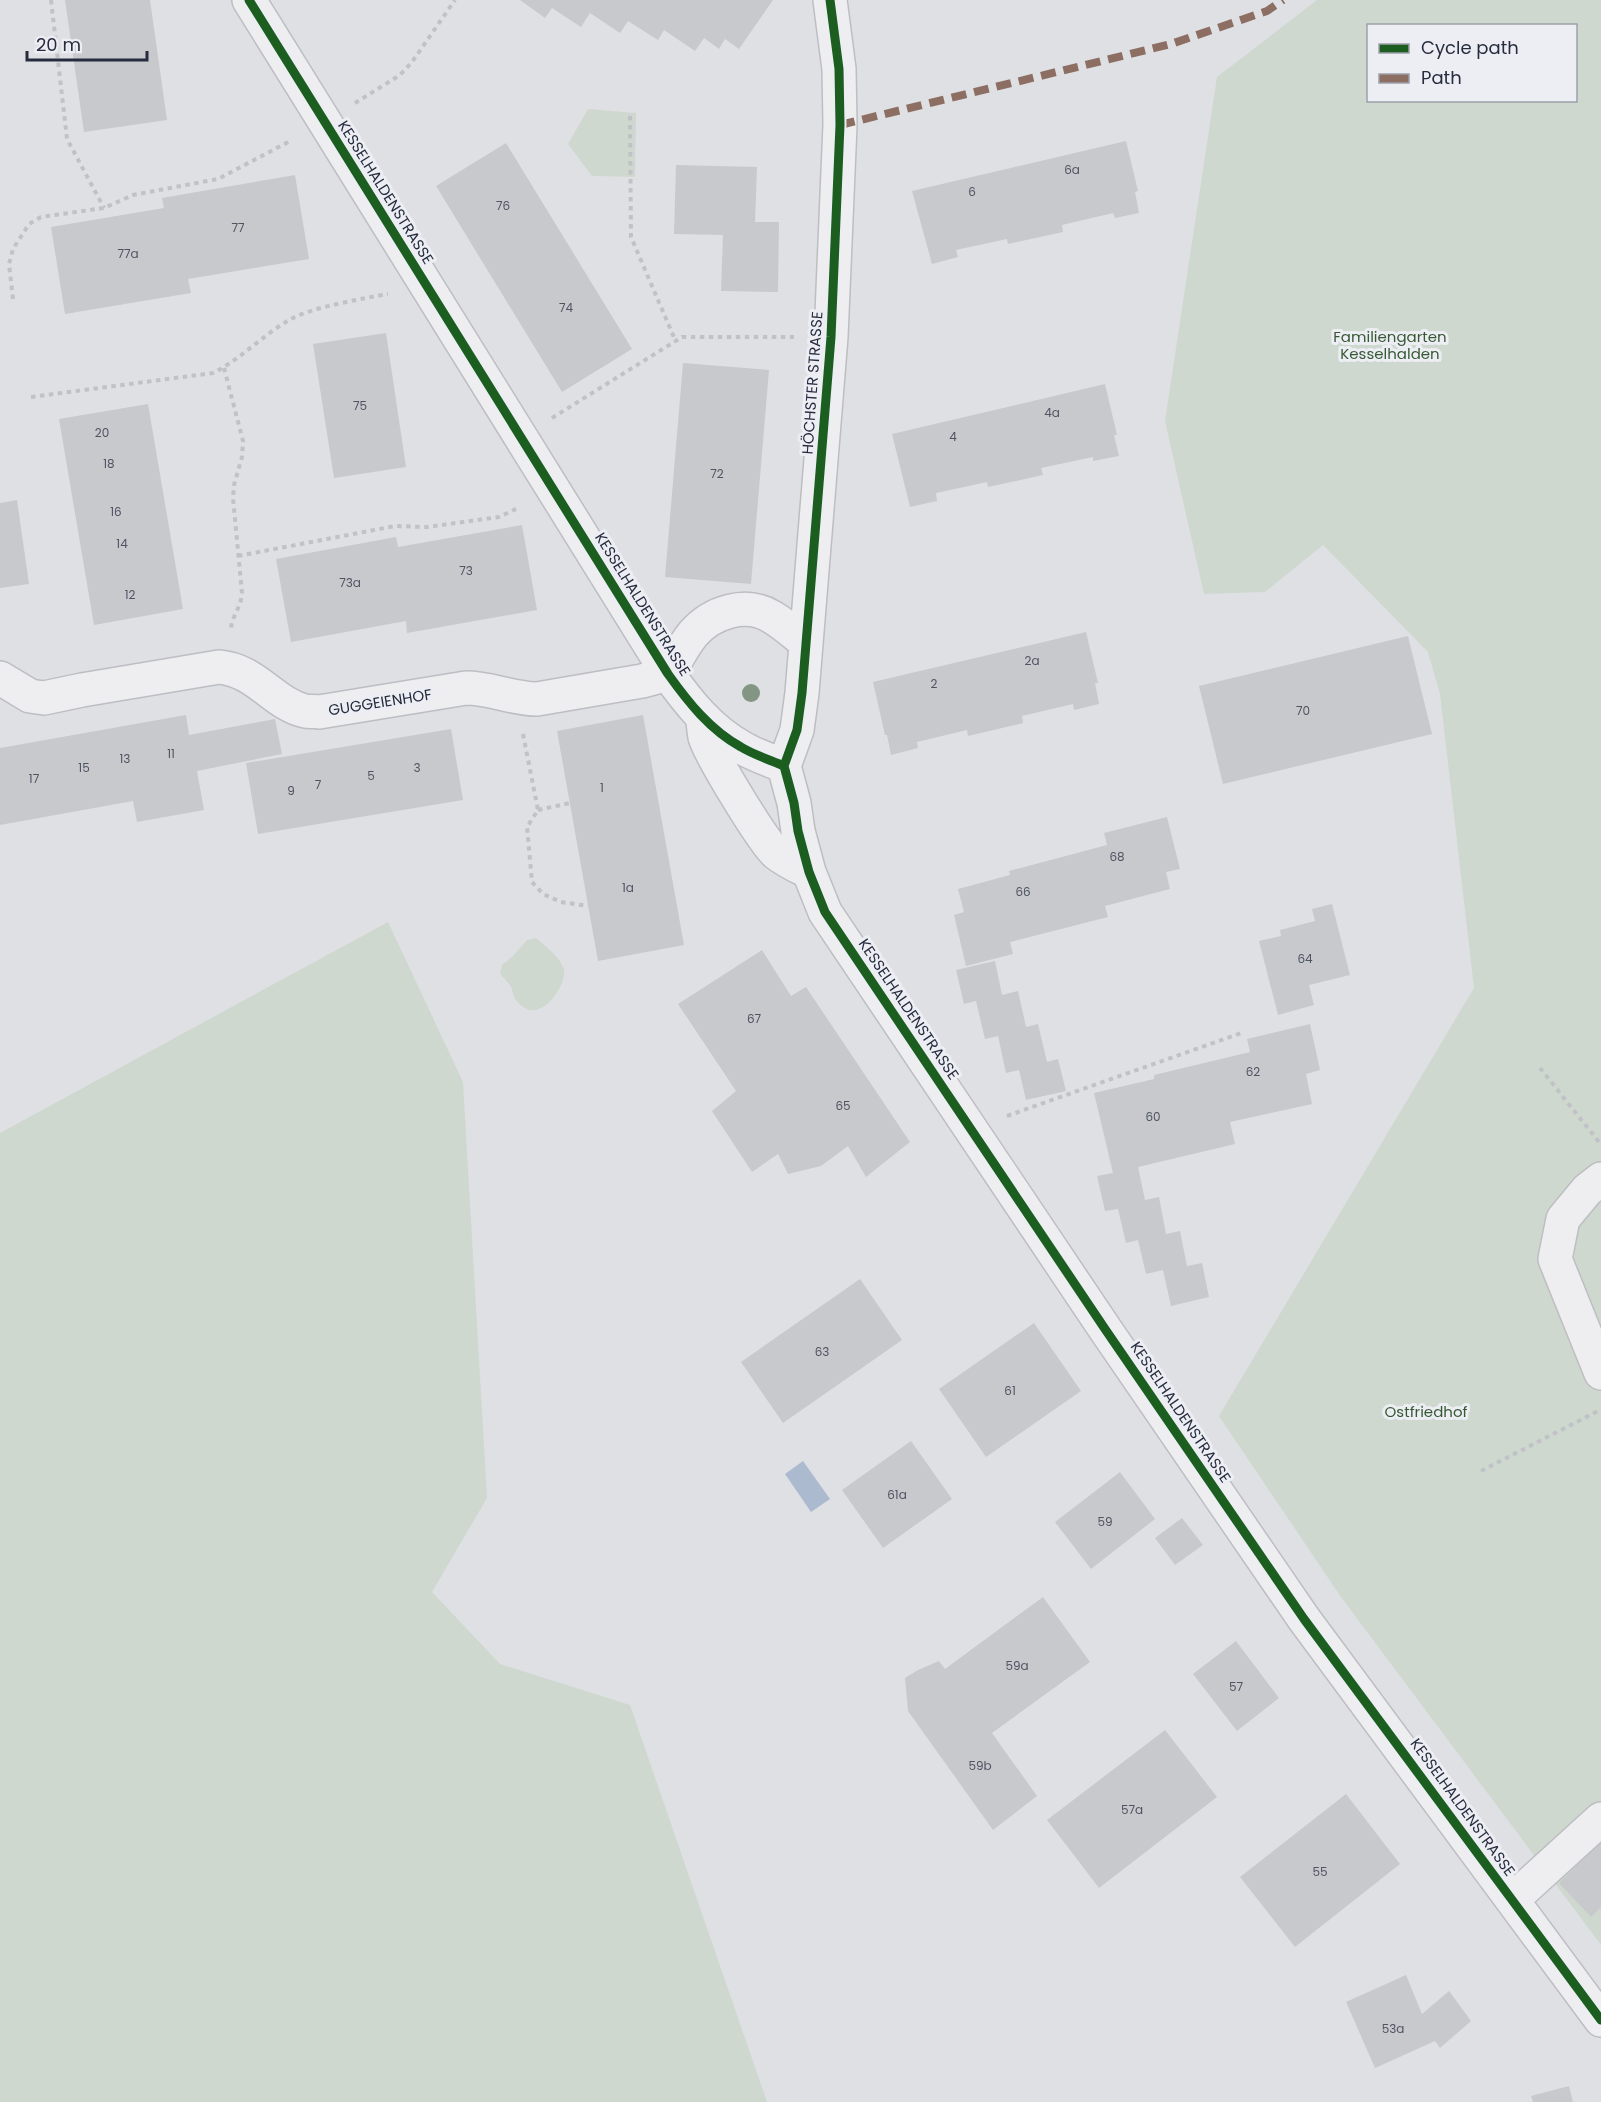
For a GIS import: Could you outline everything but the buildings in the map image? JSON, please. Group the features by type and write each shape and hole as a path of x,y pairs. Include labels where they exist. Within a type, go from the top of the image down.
{"street":[{"name":"KESSELHALDENSTRASSE","path":"249,0 668,674 703,718 738,746 784,766 808,872 825,912 1124,1357 1304,1619 1601,2020"},
{"name":"HÖCHSTER STRASSE","path":"784,766 797,730 802,693 831,337 840,125 838,69 830,0"},
{"path":"668,674 692,635 705,623 731,610 745,609 771,615 805,642"},
{"path":"0,678 30,696 44,698 219,667 231,668"},
{"name":"GUGGEIENHOF","path":"231,668 244,673 304,711 319,712 466,688 483,688 519,699 537,699 642,681 668,674"},
{"path":"703,718 705,737 714,756 764,839 782,857 808,872"},
{"path":"1601,1179 1587,1190 1563,1219 1555,1259 1601,1373"},
{"path":"1512,1900 1601,1819"}],"path":[{"path":"51,0 68,139 104,207"},
{"path":"13,299 9,264 13,249 29,224 41,217 104,207 134,195 218,179 326,121 400,75 412,63 455,0"},
{"path":"630,116 631,237 676,342"},
{"path":"31,397 213,373 224,368 288,320 303,313 404,291 423,281"},
{"path":"564,411 682,338 831,337"},
{"path":"224,368 243,441 233,498 241,604 231,622 231,668"},
{"path":"238,556 396,526 427,527 499,517 554,489"},
{"path":"523,730 538,810 527,827 532,882 543,894 561,902 588,906"},
{"path":"538,810 570,803"},
{"path":"1006,1117 1241,1033"},
{"path":"1540,1068 1601,1145"},
{"path":"1481,1471 1601,1409"}],"green space":[{"path":"1317,0 1601,0 1601,1945 1341,1597 1219,1416 1474,988 1440,694 1428,652 1323,545 1265,592 1204,594 1165,421 1217,77"},
{"path":"588,109 636,113 635,177 592,176 568,144"},
{"path":"388,922 463,1082 487,1498 432,1592 500,1664 630,1705 767,2102 0,2102 0,1133"},
{"path":"536,938 556,956 564,973 561,985 549,1003 533,1010 521,1006 500,972 502,965 527,940"}],"water":[{"path":"803,1461 830,1499 811,1512 785,1474"}],"marked path":[{"path":"840,125 1171,44 1267,11 1283,0"}],"cycle path":[{"path":"249,0 668,674 692,705 719,732 746,750 784,766"},
{"path":"784,766 797,730 802,693 831,337 840,125 839,69 830,0"},
{"path":"784,766 809,872 825,912 1105,1329 1304,1619 1601,2020"}],"park label":[{"name":"Familiengarten Kesselhalden","path":"1390,344"},
{"name":"Ostfriedhof","path":"1426,1411"}]}
